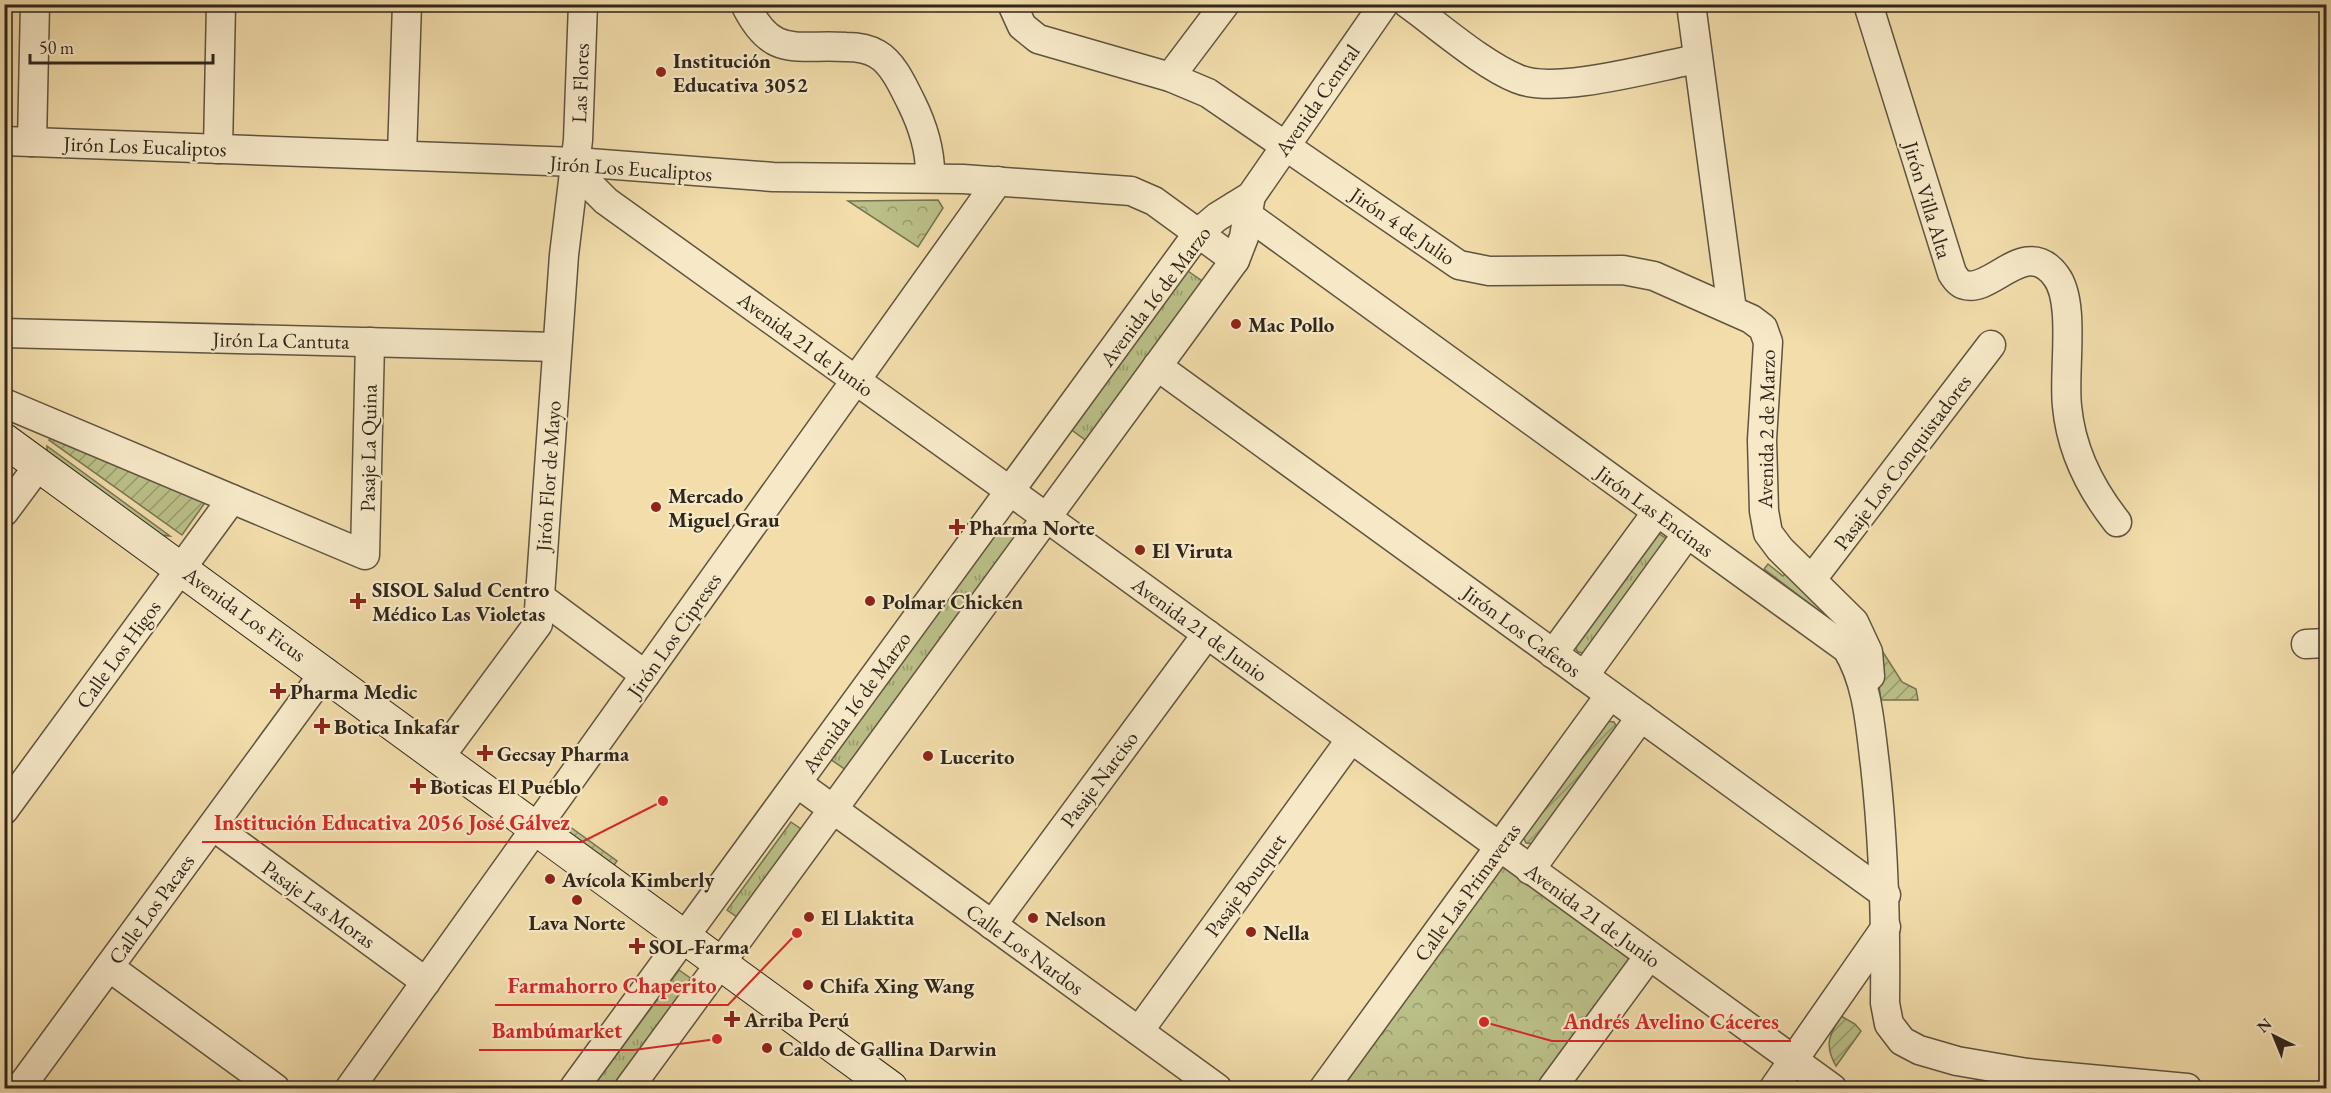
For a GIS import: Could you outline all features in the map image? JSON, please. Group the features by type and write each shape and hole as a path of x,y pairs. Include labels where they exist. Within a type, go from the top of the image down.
{"street":[{"path":"18,142 35,4"},
{"path":"218,149 221,4"},
{"path":"402,155 407,4"},
{"name":"Las Flores","path":"576,162 583,4"},
{"path":"745,4 760,31 777,43 792,46 856,47 869,50 886,62 915,110 928,152 930,178"},
{"name":"Jirón 4 de Julio","path":"1012,4 1022,26 1038,39 1170,77 1208,93 1453,262 1466,268 1644,273 1732,310"},
{"path":"1170,77 1225,4"},
{"name":"Avenida Central","path":"1244,206 1384,4"},
{"path":"1408,4 1504,73 1539,85 1564,84 1697,58"},
{"path":"1691,4 1732,310"},
{"name":"Jirón Villa Alta","path":"1868,4 1952,273 1961,284 1968,286 1981,282 2015,264 2039,264 2055,275 2066,293 2066,389 2070,429 2089,480 2117,522"},
{"name":"Jirón Los Eucaliptos","path":"18,142 576,162 773,177 998,181 1144,194 1235,260"},
{"name":"Jirón Flor de Mayo","path":"439,758 538,624 564,255 576,162"},
{"name":"Avenida 21 de Junio","path":"576,162 587,182 606,201 1045,516 1832,1089"},
{"name":"Jirón Los Cipreses","path":"350,1089 998,181"},
{"name":"Avenida 16 de Marzo","path":"574,1089 1198,233 1244,206"},
{"name":"Avenida 16 de Marzo","path":"629,1089 1045,516 1235,260 1244,237 1244,206"},
{"name":"Jirón Las Encinas","path":"1244,206 1657,512 1847,649 1859,672 1870,728 1883,837 1887,1016 1894,1031 1908,1044 1957,1061 1987,1068 2187,1089"},
{"name":"Avenida 2 de Marzo","path":"1732,310 1758,323 1763,328 1768,342 1762,440 1764,511 1768,533 1780,549 1854,622 1863,637 1870,671 1870,728"},
{"name":"Jirón La Cantuta","path":"4,333 557,346"},
{"name":"Pasaje La Quina","path":"232,499 365,555 370,342"},
{"name":"Pasaje Los Conquistadores","path":"1812,579 1991,345"},
{"name":"Jirón Los Cafetos","path":"1157,366 1886,895"},
{"path":"4,403 232,499"},
{"name":"Avenida Los Ficus","path":"4,440 325,672 891,1089"},
{"path":"4,512 39,465"},
{"name":"Calle Los Higos","path":"4,810 232,499"},
{"path":"1553,654 1657,512"},
{"path":"1584,676 1687,534"},
{"path":"540,597 645,675"},
{"name":"Pasaje Narciso","path":"992,925 1207,634"},
{"name":"Calle Los Pacaes","path":"20,1089 325,672"},
{"name":"Calle Las Primaveras","path":"1324,1089 1610,695"},
{"name":"Calle Las Primaveras","path":"1530,870 1641,717"},
{"name":"Pasaje Bouquet","path":"1139,1031 1351,739"},
{"name":"Calle Los Nardos","path":"797,783 1217,1089"},
{"name":"Pasaje Las Moras","path":"213,826 426,982"},
{"path":"1774,1089 1886,927"},
{"path":"1552,1089 1649,956"},
{"path":"109,967 275,1089"}],"green space":[{"path":"938,200 943,208 918,247 848,201"},
{"path":"1185,269 1205,283 1088,442 1069,428"},
{"path":"54,434 209,497 182,535 49,440"},
{"path":"47,446 170,536 156,535 47,455"},
{"path":"1001,524 1017,535 846,770 830,759"},
{"path":"1658,533 1667,539 1584,653 1578,652 1575,647"},
{"path":"1768,564 1783,576 1788,571 1842,628 1764,569"},
{"path":"1872,635 1902,682 1916,689 1918,700 1881,700"},
{"path":"1605,721 1614,722 1619,731 1536,844 1526,843 1522,834"},
{"path":"558,818 617,861 612,868 553,825"},
{"path":"791,822 801,829 737,917 727,910"},
{"path":"1502,862 1632,956 1535,1088 1337,1088"},
{"path":"679,970 693,980 614,1088 592,1088"},
{"path":"1841,1016 1855,1024 1861,1031 1836,1066 1829,1046 1833,1029"}],"place":[{"name":"Institución Educativa 3052","path":"661,72"},
{"name":"Mac Pollo","path":"1236,324"},
{"name":"Mercado Miguel Grau","path":"656,507"},
{"name":"Pharma Norte","path":"957,527"},
{"name":"El Viruta","path":"1140,550"},
{"name":"SISOL Salud Centro Médico Las Violetas","path":"358,601"},
{"name":"Polmar Chicken","path":"870,601"},
{"name":"Pharma Medic","path":"278,691"},
{"name":"Botica Inkafar","path":"322,726"},
{"name":"Gecsay Pharma","path":"485,753"},
{"name":"Lucerito","path":"928,756"},
{"name":"Boticas El Pueblo","path":"418,786"},
{"name":"Institución Educativa 2056 José Gálvez","path":"663,801"},
{"name":"Avícola Kimberly","path":"550,879"},
{"name":"Lava Norte","path":"577,900"},
{"name":"El Llaktita","path":"809,917"},
{"name":"Nelson","path":"1033,918"},
{"name":"Nella","path":"1251,932"},
{"name":"Farmahorro Chaperito","path":"797,933"},
{"name":"SOL-Farma","path":"637,946"},
{"name":"Chifa Xing Wang","path":"808,985"},
{"name":"Arriba Perú","path":"732,1019"},
{"name":"Andrés Avelino Cáceres","path":"1484,1022"},
{"name":"Bambúmarket","path":"717,1039"},
{"name":"Caldo de Gallina Darwin","path":"767,1048"}]}
